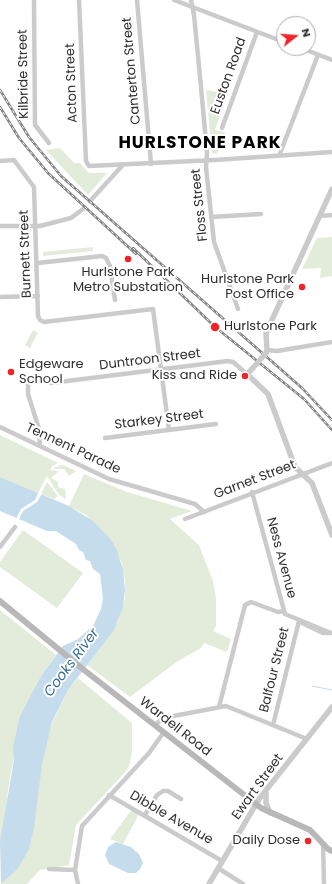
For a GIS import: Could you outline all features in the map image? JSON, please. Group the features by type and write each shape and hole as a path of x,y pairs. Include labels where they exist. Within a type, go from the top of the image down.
{"main road":[{"name":"Wardell Road","path":"0,601 84,670 256,804 270,813 310,830 332,851"},
{"name":"Wardell Road","path":"0,605 10,610"}],"street":[{"name":"Kilbride Street","path":"34,0 35,125 49,144"},
{"name":"Acton Street","path":"79,0 86,164 91,167 122,166"},
{"name":"Canterton Street","path":"137,0 151,164"},
{"path":"174,0 276,39"},
{"name":"Floss Street","path":"191,0 200,73 207,154 206,161 214,242 238,309"},
{"name":"Euston Road","path":"222,128 257,32"},
{"path":"279,156 318,55 332,60"},
{"path":"90,201 122,166 332,152"},
{"name":"Burnett Street","path":"0,161 14,160 34,187 40,320 44,322 153,309 161,369"},
{"path":"332,189 266,333 266,352 247,374 268,394 295,467 312,483 332,534"},
{"path":"0,226 36,226 71,218 83,209"},
{"path":"211,217 261,214"},
{"path":"320,216 332,215"},
{"path":"38,263 102,256 106,258 110,266 115,300"},
{"path":"0,297 38,296"},
{"path":"266,352 332,342"},
{"name":"Duntroon Street","path":"51,383 230,361 247,374"},
{"path":"161,369 169,430"},
{"path":"28,382 28,394 39,429 40,446"},
{"name":"Starkey Street","path":"105,438 216,424"},
{"name":"Tennent Parade","path":"0,427 109,479 195,504 204,512"},
{"name":"Garnet Street","path":"185,519 252,492 332,463"},
{"name":"Ness Avenue","path":"252,492 284,611 287,616 325,629 332,633"},
{"path":"0,547 15,527"},
{"path":"219,707 245,606 250,602 278,612 284,611"},
{"name":"Balfour Street","path":"273,725 299,621"},
{"path":"155,725 162,718 226,706 307,739"},
{"name":"Ewart Street","path":"209,884 256,804 332,707"},
{"path":"78,884 75,870 82,826 148,753 164,732"},
{"path":"145,816 157,795 163,791 168,791 181,799"},
{"path":"266,791 266,803 270,813"},
{"name":"Dibble Avenue","path":"109,795 222,861"},
{"path":"323,843 324,884"},
{"path":"218,868 243,884"},
{"path":"49,869 75,870"}],"green space":[{"path":"206,90 228,94 215,130 225,132 217,154 212,153"},
{"path":"60,148 74,163 80,163 89,173 107,173 88,195 46,150"},
{"path":"332,237 332,276 320,278 321,268 302,269 317,238"},
{"path":"93,247 93,251 43,256 43,252"},
{"path":"33,330 38,333 30,348 25,345"},
{"path":"0,435 58,463 52,466 50,470 59,471 51,478 58,482 58,487 65,489 66,499 59,495 47,476 38,493 0,477"},
{"path":"61,465 76,471 69,476 64,469 52,469"},
{"path":"84,474 127,492 192,511 170,519 199,545 213,581 216,598 216,626 213,631 231,639 227,652 204,643 201,648 178,661 130,697 87,665 117,623 125,599 125,581 121,561 109,537 86,515 69,506"},
{"path":"47,482 58,496 54,499 41,494"},
{"path":"23,530 83,573 57,608 0,567 0,562"},
{"path":"0,610 56,655 41,676 23,713 9,783 3,831 0,841"},
{"path":"78,678 132,723 132,751 130,763 127,770 76,825 69,865 40,870 27,884 1,884 17,870 48,732 68,690"},
{"path":"133,808 140,812 123,844 110,839"}],"water":[{"name":"Cooks River","path":"0,477 69,506 93,521 109,537 117,550 123,570 125,590 123,607 114,630 68,690 52,722 42,764 34,828 29,849 17,870 1,884 0,841 14,760 13,747 20,716 41,676 63,646 78,639 93,626 101,609 103,599 100,574 93,569 90,561 86,560 83,552 79,550 76,544 56,531 47,531 0,511"},
{"path":"116,842 131,847 139,854 143,863 136,873 128,873 109,864 105,855 108,847"}],"pier":[{"path":"39,491 42,493 37,502 23,511 18,521 16,519 21,509 35,500"}],"waterway":[{"path":"271,670 279,673"},
{"path":"312,686 332,690"}],"railway":[{"path":"0,90 29,137 61,176 302,388 332,420"},
{"path":"0,107 19,138 48,173 136,254"},
{"path":"133,248 214,326 304,399 332,430"}],"place":[{"name":"Hurlstone Park Metro Substation","path":"128,259"},
{"name":"Hurlstone Park Post Office","path":"302,287"},
{"name":"Hurlstone Park","path":"215,327"},
{"name":"Edgeware School","path":"11,372"},
{"name":"Kiss and Ride","path":"245,376"},
{"name":"Daily Dose","path":"308,841"}],"district":[{"name":"HURLSTONE PARK","path":"200,144"}]}
